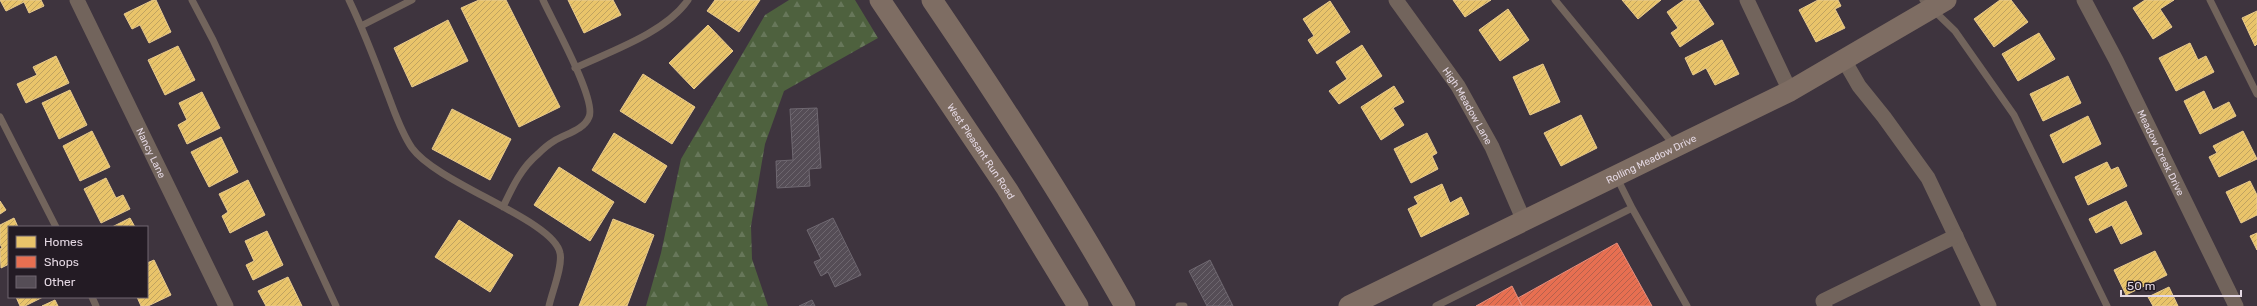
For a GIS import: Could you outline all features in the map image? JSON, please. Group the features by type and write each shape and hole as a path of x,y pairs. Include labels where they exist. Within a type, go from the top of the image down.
{"main road":[{"name":"West Pleasant Run Road","path":"880,0 1007,189 1078,306"},
{"path":"932,0 985,77 1058,191 1125,306"},
{"name":"Rolling Meadow Drive","path":"1349,306 1790,91 1844,60 1934,3"}],"street":[{"name":"Nancy Lane","path":"77,0 226,306"},
{"name":"High Meadow Lane","path":"1396,0 1458,86 1492,147 1524,221"},
{"path":"1747,0 1790,91"},
{"name":"Meadow Creek Drive","path":"2084,0 2116,60 2236,306"},
{"path":"1844,60 1859,86 1884,117 1928,178 1989,306"},
{"path":"1826,306 1823,301 1956,236"}],"lane":[{"path":"192,0 213,40 336,306"},
{"path":"349,0 361,26 404,134 412,148 436,171 544,231 559,247 561,254 560,263 549,306"},
{"path":"361,26 412,0"},
{"path":"503,207 522,170 536,155 554,141 583,125 589,118 589,100 543,0"},
{"path":"575,68 659,27 672,17 688,0"},
{"path":"1555,0 1676,147"},
{"path":"2210,0 2257,94"},
{"path":"1934,3 2014,115 2107,306"},
{"path":"0,117 55,226"},
{"path":"1616,176 1632,208 1687,306"},
{"path":"1436,306 1632,208"},
{"path":"1179,306 1184,306"}],"green space":[{"path":"789,0 855,0 878,38 784,91 765,144 751,226 752,259 768,306 646,306 661,253 681,159 765,15"}],"building: Homes":[{"path":"0,0 41,0 44,6 29,13 24,2 6,11"},
{"path":"153,0 156,0 171,32 149,43 140,25 132,29 124,14"},
{"path":"479,0 506,0 560,107 519,127 461,8"},
{"path":"568,0 613,0 621,15 584,33"},
{"path":"715,0 760,0 739,32 707,11"},
{"path":"1453,0 1491,0 1465,17"},
{"path":"1622,0 1661,0 1638,19"},
{"path":"1684,0 1698,0 1714,24 1680,47 1671,33 1678,28 1667,12"},
{"path":"1818,0 1838,0 1841,6 1835,9 1845,28 1816,42 1799,10"},
{"path":"2000,0 2011,0 2028,22 1994,47 1974,19"},
{"path":"2145,0 2174,0 2160,9 2172,27 2153,39 2133,8"},
{"path":"1330,1 1350,32 1317,54 1308,40 1314,36 1303,19"},
{"path":"1508,9 1529,40 1500,61 1479,30"},
{"path":"2257,11 2257,44 2255,46 2242,18"},
{"path":"448,20 468,61 412,87 394,48"},
{"path":"708,25 733,51 694,89 669,63"},
{"path":"2039,33 2055,59 2018,81 2002,54"},
{"path":"1722,40 1739,74 1715,85 1706,68 1693,75 1685,58"},
{"path":"2190,43 2198,60 2206,56 2214,72 2176,91 2159,58"},
{"path":"1362,45 1382,76 1339,104 1329,91 1347,79 1336,62"},
{"path":"178,46 195,80 165,95 148,60"},
{"path":"56,56 69,83 26,103 17,84 37,75 33,67"},
{"path":"1543,64 1560,102 1530,115 1513,77"},
{"path":"643,74 695,107 672,144 620,111"},
{"path":"2068,76 2081,103 2043,121 2030,94"},
{"path":"1394,86 1404,102 1393,108 1404,125 1381,140 1361,107"},
{"path":"70,90 87,125 59,139 42,103"},
{"path":"2204,91 2213,110 2229,102 2236,116 2200,134 2184,101"},
{"path":"202,92 220,128 187,144 178,125 187,120 179,103"},
{"path":"452,109 511,139 490,180 432,149"},
{"path":"1581,115 1597,148 1561,166 1544,133"},
{"path":"2088,116 2101,144 2063,163 2050,135"},
{"path":"92,131 110,167 80,181 63,146"},
{"path":"2243,131 2257,159 2219,177 2209,157 2217,153 2213,146"},
{"path":"614,133 667,166 645,203 592,170"},
{"path":"1427,133 1437,153 1432,156 1438,169 1411,183 1394,149"},
{"path":"221,137 238,172 209,187 191,152"},
{"path":"2107,162 2111,170 2118,167 2127,186 2088,205 2075,177"},
{"path":"559,167 614,202 590,241 534,205"},
{"path":"106,178 116,198 123,195 130,209 101,223 84,189"},
{"path":"248,180 265,215 230,233 222,216 228,212 219,194"},
{"path":"2250,181 2257,195 2257,215 2241,223 2226,192"},
{"path":"1442,184 1450,203 1461,197 1469,214 1421,237 1408,209 1418,204 1414,197"},
{"path":"0,201 6,210 0,214"},
{"path":"2126,201 2142,234 2121,244 2112,225 2096,233 2089,219"},
{"path":"14,218 18,226 8,226 8,264 1,268 0,249 2,248 0,244 0,225"},
{"path":"130,218 134,226 114,226"},
{"path":"613,219 654,235 627,306 579,306"},
{"path":"459,220 513,255 490,292 435,257"},
{"path":"267,231 283,265 253,280 246,265 254,261 245,241"},
{"path":"2257,233 2257,250 2250,236"},
{"path":"2155,251 2167,275 2126,295 2114,270"},
{"path":"154,260 171,295 148,306 141,306 137,298 148,298 148,263"},
{"path":"288,277 302,306 266,306 258,291"},
{"path":"2169,287 2178,306 2153,306 2148,297"},
{"path":"16,298 41,298 25,306 20,306"},
{"path":"55,300 58,306 42,306"}],"building: Shops":[{"path":"1617,243 1652,306 1522,306 1518,298"},
{"path":"1512,286 1522,306 1476,306"}],"building: Other":[{"path":"817,108 821,168 809,169 810,186 777,188 776,161 793,160 790,109"},
{"path":"833,218 861,275 835,287 828,272 821,276 814,262 821,259 807,230"},
{"path":"1210,260 1233,306 1207,306 1189,271"},
{"path":"812,300 815,306 799,306"}]}
